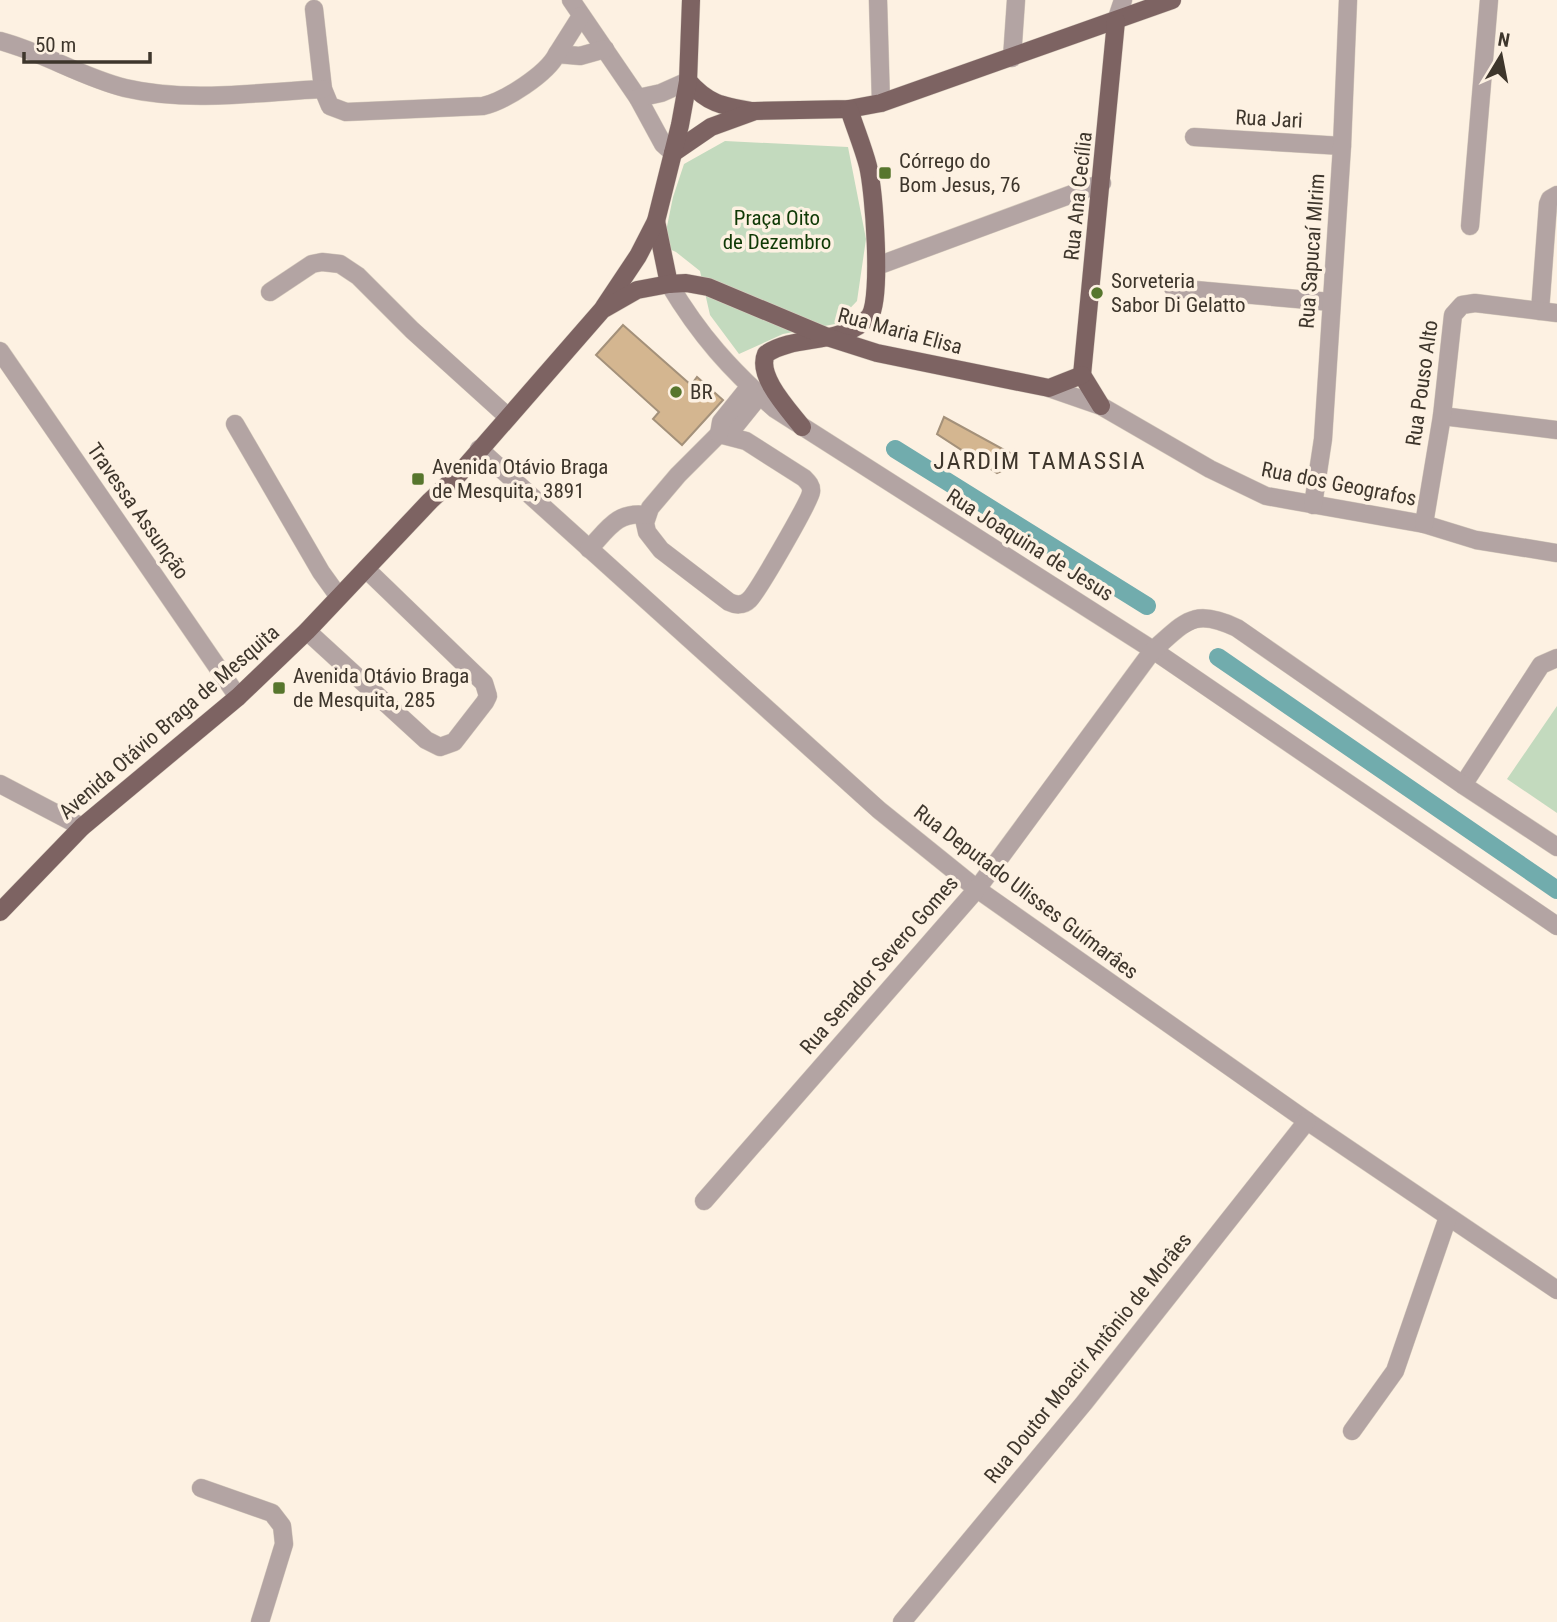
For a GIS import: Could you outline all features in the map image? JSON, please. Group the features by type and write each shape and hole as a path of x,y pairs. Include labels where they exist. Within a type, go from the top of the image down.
{"main road":[{"path":"602,310 638,256 656,221 688,81 691,0"},
{"path":"688,81 706,99 719,105 755,111 849,109 881,103 1172,0"},
{"name":"Rua Ana Cecília","path":"1082,375 1116,21"},
{"path":"802,427 762,368 766,354 775,348 830,338 846,332 869,317 874,304 877,266 868,167 849,109"},
{"path":"673,153 712,127 755,111"},
{"path":"656,221 669,284"},
{"name":"Rua Maria Elisa","path":"669,284 686,283 708,287 830,338 877,353 1049,388"},
{"name":"Avenida Otávio Braga de Mesquita","path":"0,912 82,827 238,697 307,631 458,474 602,310 637,290 669,284"},
{"path":"1049,388 1082,375 1101,406"}],"street":[{"path":"571,0 638,98 663,144 673,153"},
{"path":"878,0 881,103"},
{"path":"1012,58 1016,0"},
{"path":"1116,21 1123,0"},
{"name":"Rua Sapucaí MIrim","path":"1313,505 1323,439 1342,146 1348,0"},
{"path":"1470,226 1489,0"},
{"path":"314,9 323,89 330,106 346,113 483,106 507,97 545,72 581,16"},
{"path":"0,41 50,57 90,78 172,96 323,89"},
{"path":"557,54 580,56 605,49"},
{"path":"638,98 661,93 688,81"},
{"name":"Rua Jari","path":"1194,138 1342,146"},
{"path":"877,266 1102,183"},
{"path":"1548,312 1548,204 1550,199 1557,195"},
{"path":"270,292 312,264 322,261 340,264 358,276 412,330 507,416"},
{"name":"Rua Joaquina de Jesus","path":"669,284 711,347 755,391 802,427 1153,650 1557,926"},
{"path":"1173,288 1331,302"},
{"name":"Rua Pouso Alto","path":"1424,524 1456,309 1475,303 1548,312"},
{"name":"Travessa Assunção","path":"0,351 238,697"},
{"name":"Rua dos Geografos","path":"1049,388 1101,406 1250,490 1266,496 1424,524 1476,540 1557,553"},
{"path":"593,552 646,515 678,475 719,434 722,422 755,391"},
{"path":"1442,416 1557,430"},
{"path":"235,424 338,597"},
{"path":"646,515 647,532 661,550 735,605 748,601 799,518 811,490 810,484 746,441 719,434"},
{"name":"Rua Deputado Ulisses Guímarâes","path":"479,449 880,810 977,889 1307,1121 1557,1290"},
{"path":"307,631 426,740 440,747 454,742 485,702 488,695 484,683 366,569"},
{"path":"1153,650 1184,623 1194,618 1204,616 1220,620 1248,635 1557,847"},
{"name":"Rua Senador Severo Gomes","path":"704,1201 977,889 1153,650"},
{"path":"1463,785 1541,666 1557,659"},
{"path":"0,784 82,827"},
{"name":"Rua Doutor Moacir Antônio de Morâes","path":"901,1622 1084,1403 1307,1121"},
{"path":"1352,1431 1395,1371 1448,1217"},
{"path":"201,1488 272,1513 282,1526 284,1544 260,1622"}],"green space":[{"name":"Praça Oito de Dezembro","path":"725,141 848,147 866,239 857,301 835,324 783,334 739,354 710,315 700,271 676,252 663,246 673,197 684,164"},
{"path":"1557,706 1557,813 1507,779"}],"building":[{"name":"BR","path":"623,325 691,385 697,377 723,400 682,445 653,419 659,412 596,355"},
{"path":"944,417 1010,453 1008,468 997,473 937,434"}],"waterway":[{"path":"895,449 1147,606"},
{"path":"1218,657 1557,890"}],"place":[{"name":"Córrego do Bom Jesus, 76","path":"885,173"},
{"name":"Sorveteria Sabor Di Gelatto","path":"1097,293"},
{"name":"BR","path":"676,392"},
{"name":"Avenida Otávio Braga de Mesquita, 3891","path":"418,479"},
{"name":"Avenida Otávio Braga de Mesquita, 285","path":"279,688"}],"district":[{"name":"JARDIM TAMASSIA","path":"1040,461"}]}
